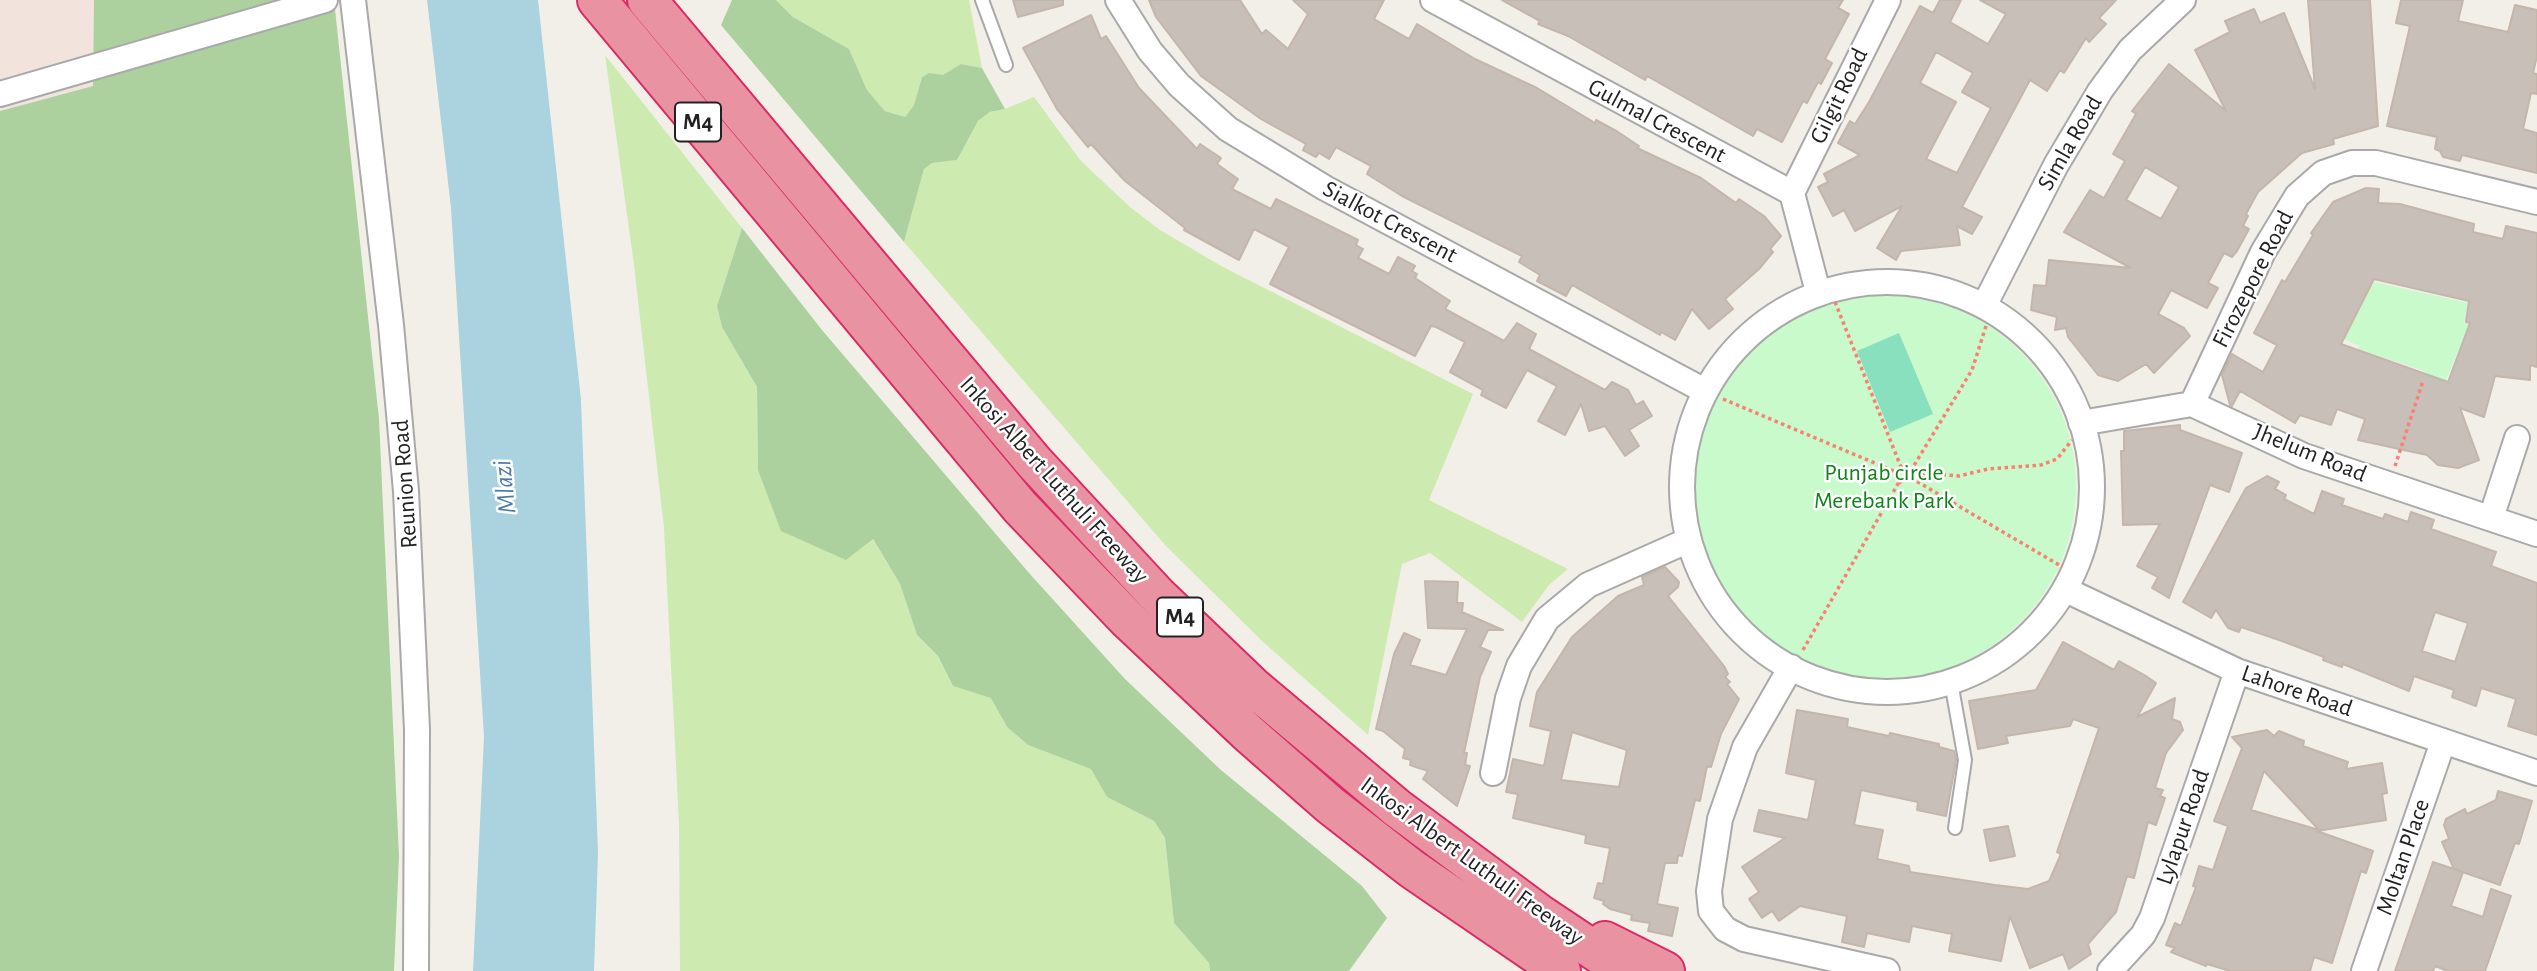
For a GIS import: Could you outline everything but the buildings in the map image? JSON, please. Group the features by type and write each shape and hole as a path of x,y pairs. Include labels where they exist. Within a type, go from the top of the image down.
{"highway":[{"name":"Inkosi Albert Luthuli Freeway","path":"597,0 1020,507 1119,610 1249,734 1330,804 1412,869 1561,971"},
{"name":"Inkosi Albert Luthuli Freeway","path":"647,0 1034,462 1157,595 1252,686 1397,808 1541,915 1625,971"},
{"path":"1412,869 1537,971"},
{"path":"1541,915 1619,947 1665,971"}],"street":[{"path":"0,94 324,0"},
{"name":"Reunion Road","path":"353,0 391,325 405,479 417,730 416,971"},
{"name":"Sialkot Crescent","path":"1118,0 1150,51 1179,85 1228,129 1325,188 1705,391"},
{"name":"Gulmal Crescent","path":"1433,0 1792,193"},
{"name":"Gilgit Road","path":"1792,193 1888,0"},
{"name":"Simla Road","path":"1985,314 2056,165 2106,82 2130,50 2183,0"},
{"name":"Firozepore Road","path":"2192,404 2263,252 2297,196 2323,173 2352,163 2376,163 2537,202"},
{"path":"1792,193 1818,292"},
{"path":"1904,282 1941,289 1985,314 2010,323 2047,359 2070,394 2081,423 2090,463 2090,514 2070,581 2034,631 2013,650 1990,665 1951,682 1911,692 1855,690 1828,684 1777,661 1747,637 1721,608 1702,575 1689,541 1683,509 1684,458 1693,419 1705,391 1742,340 1766,320 1818,292 1849,284 1904,282"},
{"path":"2081,423 2192,404"},
{"name":"Jhelum Road","path":"2192,404 2304,456 2537,534"},
{"path":"2491,518 2517,438"},
{"path":"1493,773 1508,698 1519,666 1547,619 1588,585 1689,541"},
{"name":"Lahore Road","path":"2070,581 2237,671 2537,773"},
{"path":"1791,667 1745,747 1720,819 1709,891 1711,911 1725,929 1744,939 1887,971"},
{"name":"Lylapur Road","path":"2110,971 2143,935 2151,918 2237,671"},
{"name":"Moltan Place","path":"2364,971 2443,742"}],"lane":[{"path":"982,0 1006,65"},
{"path":"1951,682 1965,760 1955,828"}],"path":[{"path":"1818,292 1836,302 1901,468 1910,472 1959,476 1988,469 2041,465 2057,459 2081,423"},
{"path":"1985,314 1986,337 1972,370 1910,472 1911,478 2070,581"},
{"path":"2388,484 2423,381"},
{"path":"1705,391 1896,472"},
{"path":"1896,472 1901,468"},
{"path":"1791,667 1816,630 1899,482 1896,472"},
{"path":"1899,482 1906,483 1911,478"}],"shaded area":[{"path":"0,0 94,0 93,86 0,111"}],"green space":[{"path":"94,0 334,0 379,419 399,856 394,971 0,971 0,111 93,86"},
{"path":"732,0 776,0 793,17 849,49 867,90 885,111 905,117 914,105 922,77 929,73 943,75 961,64 982,68 1005,109 990,112 978,121 957,160 932,163 924,169 904,242 721,25"},
{"path":"776,0 969,0 982,68 961,64 943,76 929,73 922,77 914,105 905,117 885,111 867,90 849,49 793,17"},
{"path":"605,55 742,228 717,306 722,327 757,387 758,470 872,538 900,584 917,635 938,656 953,686 992,698 1007,727 1028,745 1092,769 1107,797 1154,821 1165,838 1174,923 1209,963 1210,971 680,971 679,824 664,528 634,265"},
{"path":"1034,97 1081,161 1130,207 1160,230 1223,267 1473,394 1429,500 1568,569 1549,585 1522,622 1430,553 1402,564 1368,735 1262,641 1165,545 904,242 924,169 932,163 957,160 978,121 990,112"},
{"path":"742,228 822,330 1029,573 1125,679 1221,770 1362,886 1387,918 1349,971 1210,971 1209,963 1174,923 1165,838 1154,821 1107,797 1091,769 1028,745 1007,727 991,698 953,686 938,656 917,635 900,584 873,539 846,560 781,531 758,470 757,387 722,327 717,306"},
{"path":"2374,282 2468,303 2464,323 2472,325 2473,342 2462,342 2443,387 2420,382 2424,371 2358,349 2359,346 2344,339"},
{"name":"Punjab circle Merebank Park","path":"1884,295 1921,299 1958,309 1991,327 2020,351 2044,380 2062,413 2072,450 2076,487 2072,524 2062,561 2044,594 2020,623 1991,647 1958,665 1921,675 1884,679 1847,675 1810,665 1777,647 1748,623 1724,594 1706,561 1696,524 1692,487 1696,450 1706,413 1724,380 1748,351 1777,327 1810,309 1847,299"},
{"path":"1899,333 1933,414 1890,432 1857,351"}],"water":[{"name":"Mlazi","path":"427,0 538,0 581,400 598,853 594,971 473,971 484,737 451,208"}]}
